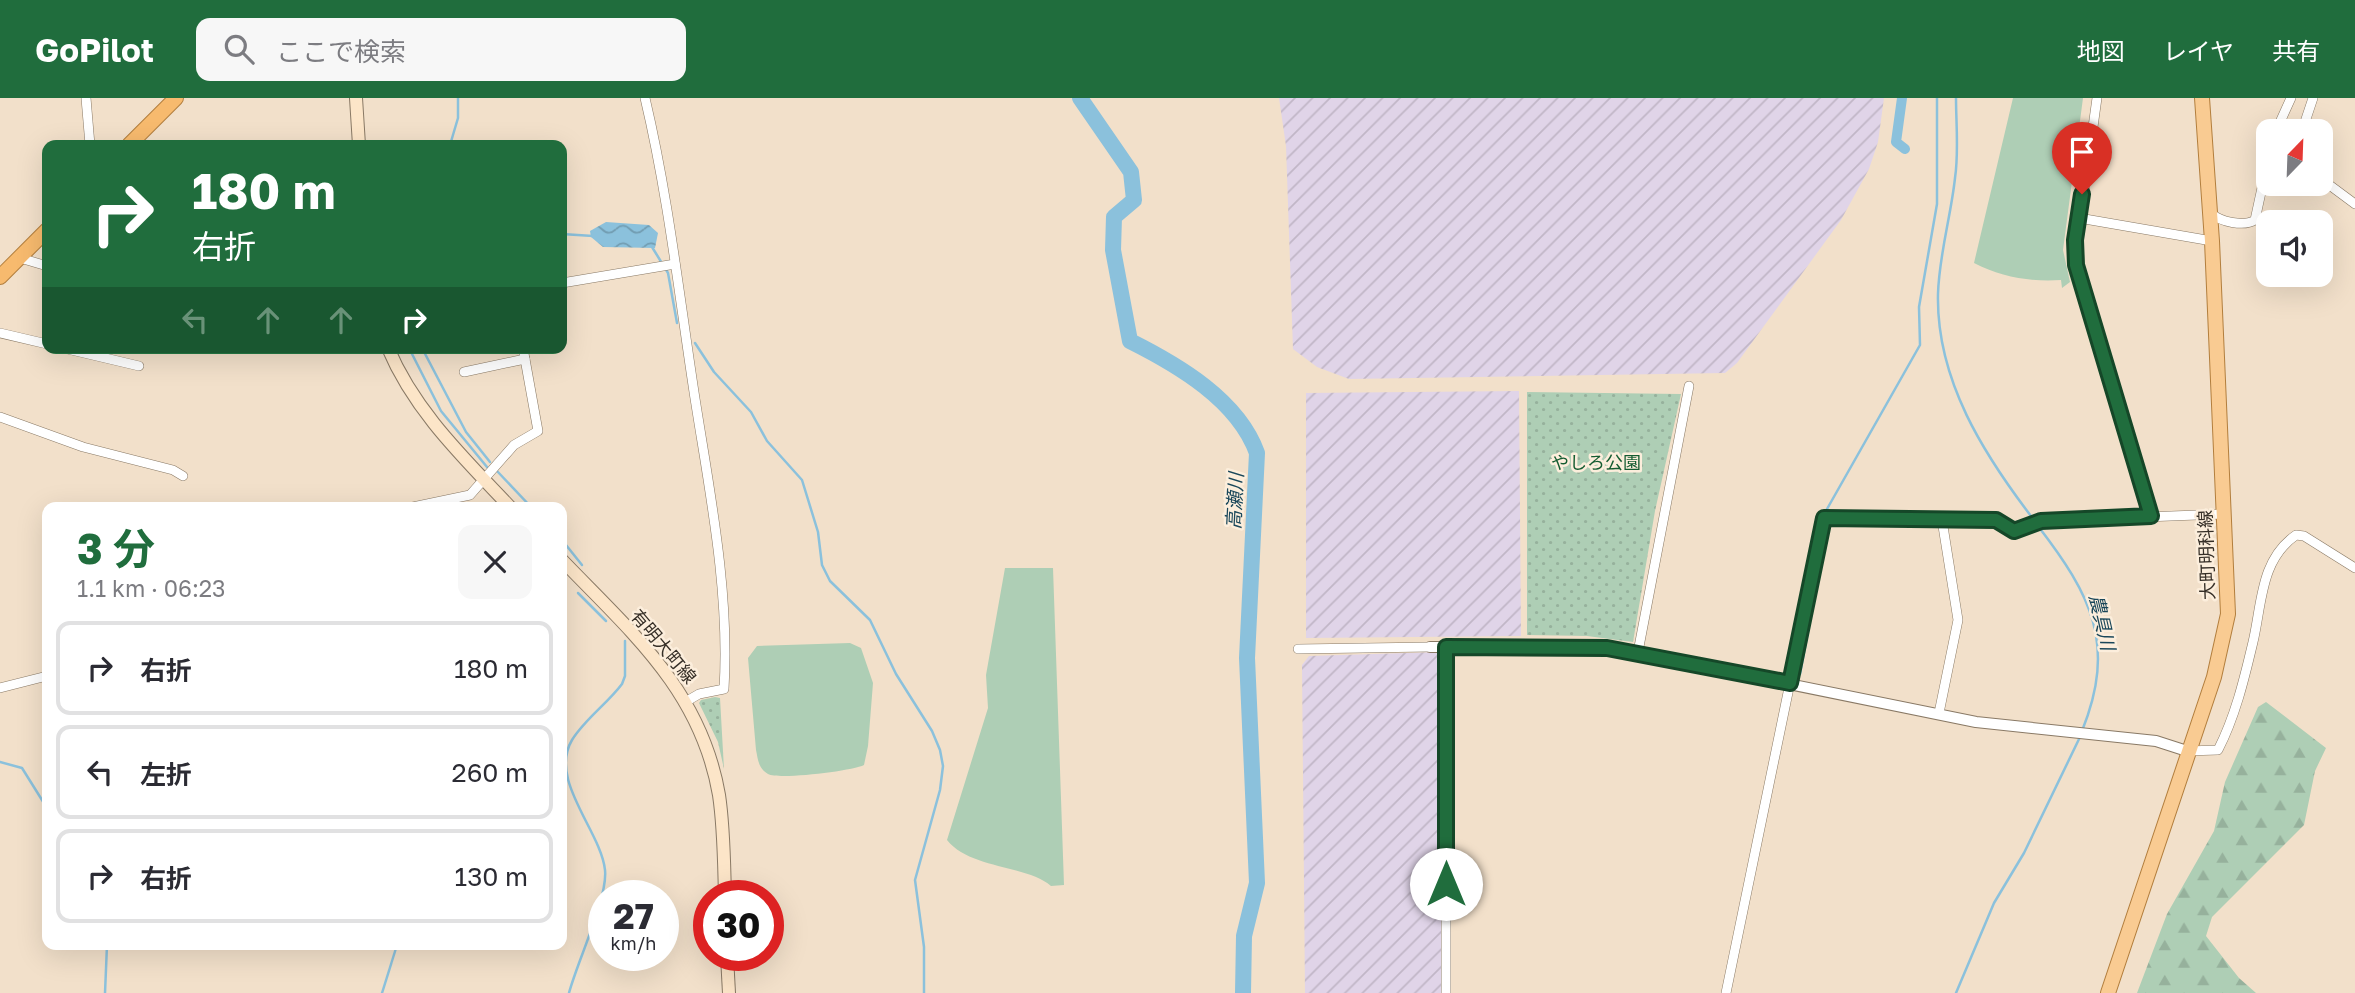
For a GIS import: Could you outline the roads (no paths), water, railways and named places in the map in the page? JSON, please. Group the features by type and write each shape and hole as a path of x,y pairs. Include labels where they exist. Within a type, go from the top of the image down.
{"highway":[{"path":"134,140 176,98"},
{"path":"0,277 42,235"}],"main road":[{"path":"356,98 359,140"},
{"name":"大町明科線","path":"2108,993 2224,641 2228,614 2212,241 2202,98"},
{"path":"391,354 422,409 506,502"},
{"name":"有明大町線","path":"567,565 659,662 687,701 702,732 716,780 722,822 724,880"},
{"path":"728,971 729,993"}],"street":[{"path":"86,98 90,140"},
{"path":"645,98 675,264 712,509 724,676 724,689 699,694 687,701"},
{"path":"2097,98 2079,218 2076,265 2151,516"},
{"path":"2281,119 2291,98"},
{"path":"2306,119 2313,98"},
{"path":"2333,188 2355,204"},
{"path":"2210,212 2217,219 2246,223 2255,220 2260,196"},
{"path":"2079,218 2212,241"},
{"path":"20,258 42,265"},
{"path":"567,282 675,264"},
{"path":"0,333 42,343"},
{"path":"89,354 139,366"},
{"path":"437,502 470,495 514,445 538,431 524,354"},
{"path":"464,372 524,359"},
{"path":"1638,652 1689,386"},
{"path":"0,416 83,447 173,470 183,476"},
{"path":"1726,993 1824,518 1996,520 2011,530 2018,530 2041,521 2223,514"},
{"path":"1938,713 1958,620 1942,520"},
{"path":"1298,649 1574,645 1638,652 2008,727 2156,741 2188,751 2218,750 2230,728 2254,638 2262,587 2283,547 2296,535 2304,536 2355,568"},
{"path":"1446,647 1446,993"},
{"path":"0,688 42,677"}],"water":[{"path":"606,222 649,225 658,233 655,248 603,247 591,237 590,231"}],"waterway":[{"path":"451,140 458,118 458,98"},
{"name":"高瀬川","path":"1080,98 1131,172 1134,200 1114,217 1113,250 1130,341 1167,361 1204,386 1236,417 1257,453 1247,658 1257,883 1244,936 1243,993"},
{"path":"1902,98 1896,142 1905,149"},
{"path":"1800,674 1827,529 1827,509 1920,345 1919,307 1937,204 1937,98"},
{"name":"農具川","path":"1956,98 1956,168 1938,294 1945,356 1954,386 1981,443 2034,520"},
{"path":"567,234 593,236"},
{"path":"652,247 668,273 677,323"},
{"path":"695,343 714,372 751,412 767,441 802,480 818,532 822,565 830,581 870,620 896,674 932,731 940,750 943,766 940,790 915,880 924,947 924,993"},
{"path":"412,354 441,411 487,467"},
{"path":"425,354 466,432 490,462"},
{"path":"497,471 526,502"},
{"name":"農具川","path":"2038,526 2072,575 2093,622 2097,672 2082,731"},
{"path":"567,546 582,565"},
{"path":"578,593 606,621"},
{"path":"567,752 577,732 622,684 625,676 625,641"},
{"name":"農具川","path":"1956,993 1994,903 2024,853 2080,737"},
{"path":"0,762 22,768 42,800"},
{"path":"567,775 595,839 605,870 602,897 569,993"},
{"path":"105,993 107,950"},
{"path":"382,993 395,950"}],"park label":[{"name":"やしろ公園","path":"1596,462"}]}
